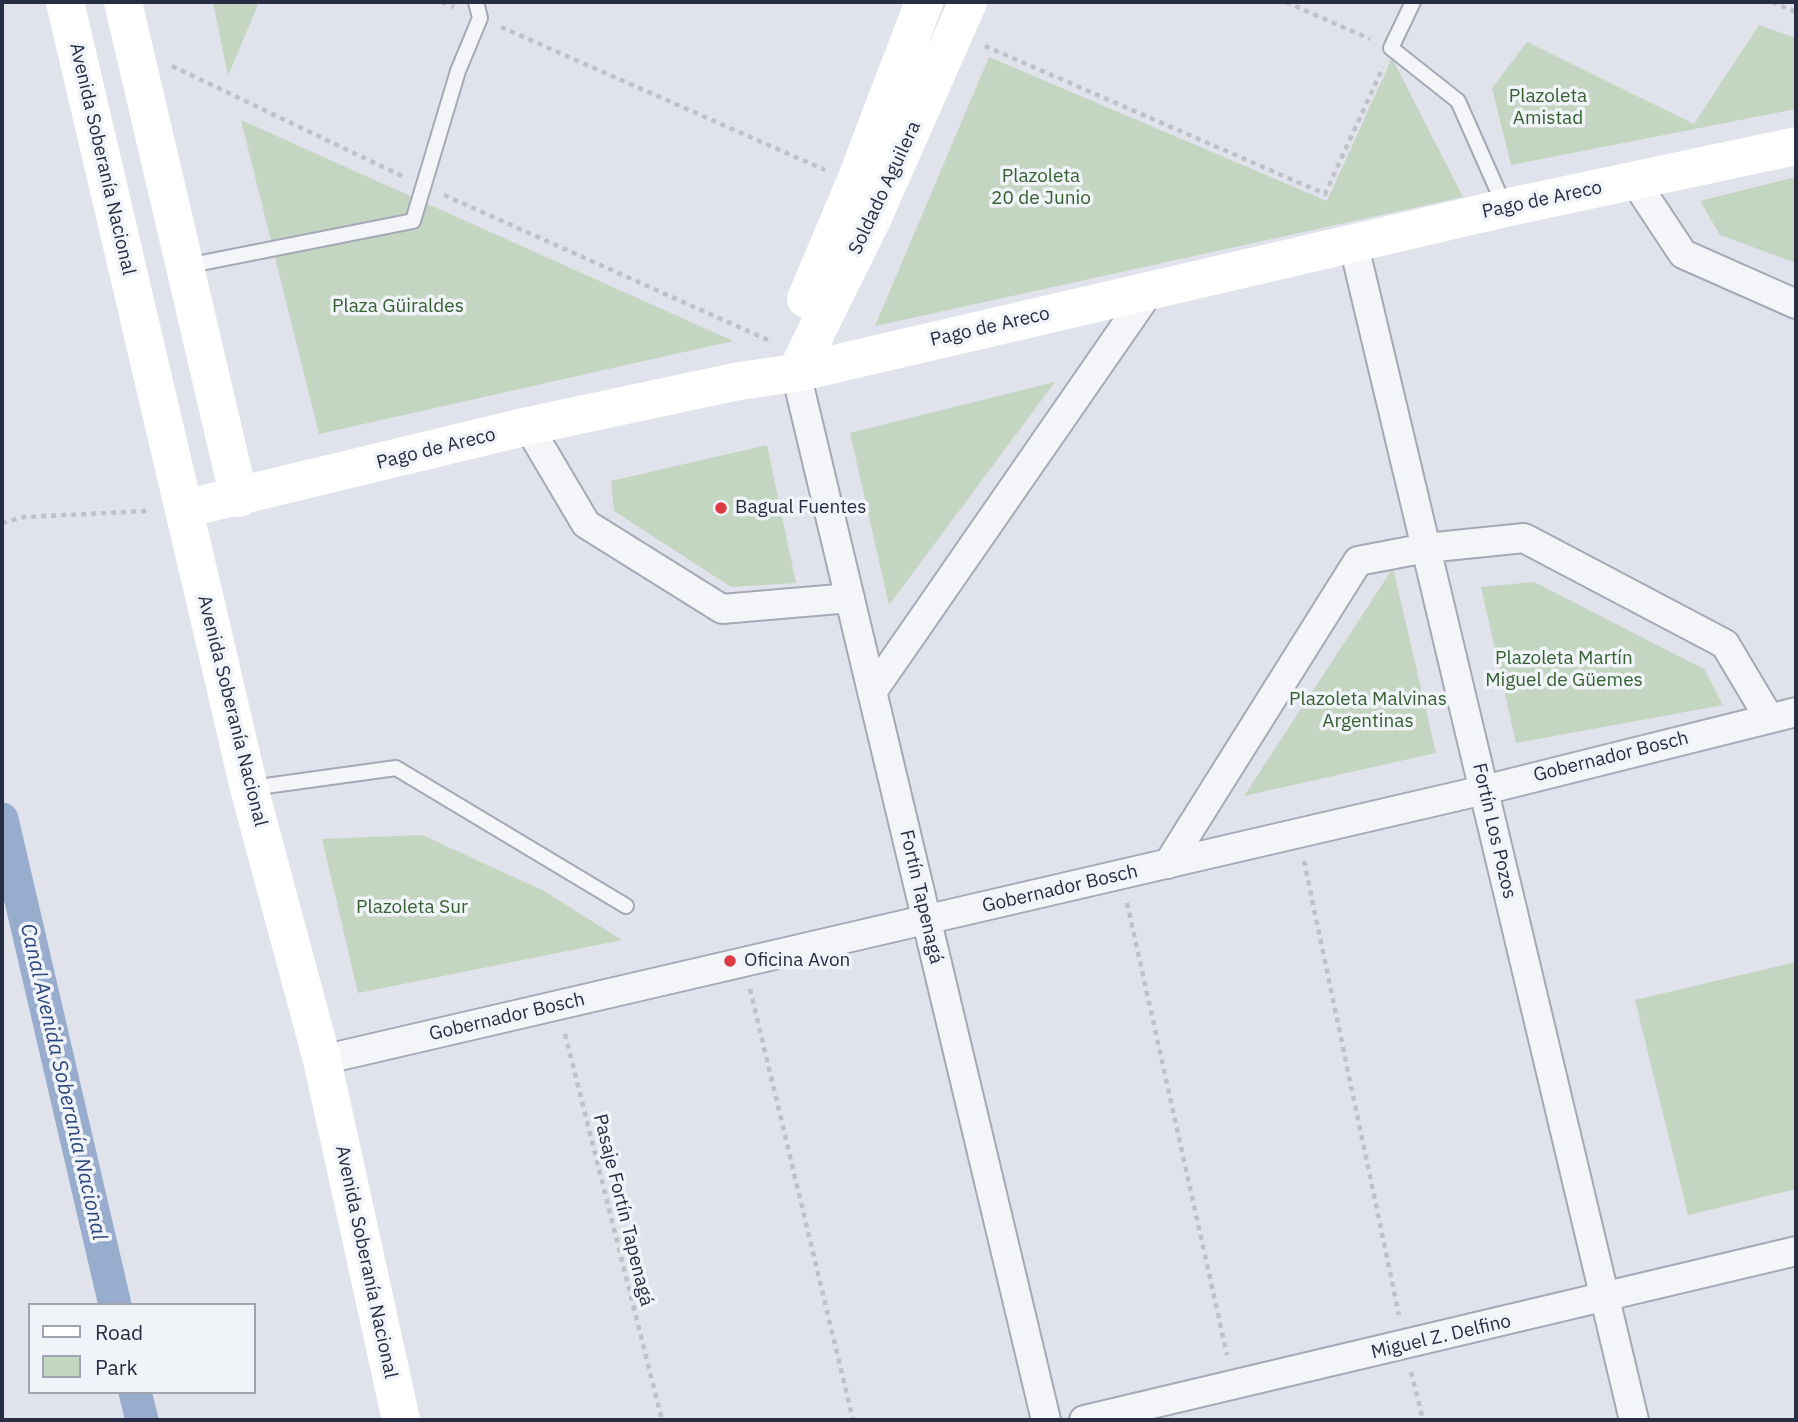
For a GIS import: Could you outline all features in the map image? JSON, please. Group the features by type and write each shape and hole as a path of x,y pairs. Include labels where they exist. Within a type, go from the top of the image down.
{"street":[{"name":"Avenida Soberanía Nacional","path":"65,2 249,788 322,1060 401,1420"},
{"path":"123,2 239,498"},
{"name":"Soldado Aguilera","path":"785,365 924,2"},
{"name":"Soldado Aguilera","path":"785,365 873,217 961,17"},
{"name":"Pago de Areco","path":"184,509 239,498 785,365 1151,289 1505,208 1796,146"},
{"path":"1634,180 1683,254 1796,304"},
{"name":"Fortín Los Pozos","path":"1353,242 1634,1420"},
{"path":"872,692 1151,289"},
{"name":"Fortín Tapenagá","path":"785,365 850,598 1046,1420"},
{"path":"528,426 586,523 722,609 850,598"},
{"path":"1168,863 1358,561 1426,548 1524,538 1725,644 1769,718"},
{"name":"Gobernador Bosch","path":"322,1060 1484,790 1796,712"},
{"name":"Miguel Z. Delfino","path":"1084,1420 1605,1299 1796,1251"}],"lane":[{"path":"184,266 413,222 458,71 480,18 476,2"},
{"path":"1413,2 1391,48 1458,101 1505,208"},
{"path":"249,788 396,768 626,906"}],"path":[{"path":"442,2 855,183"},
{"path":"961,17 1325,194 1391,48 1286,2"},
{"path":"1772,2 1796,12"},
{"path":"133,47 424,186 785,365"},
{"path":"2,523 24,517 184,509"},
{"path":"1298,833 1405,1346 1423,1420"},
{"path":"1121,874 1234,1385"},
{"path":"744,962 853,1420"},
{"name":"Pasaje Fortín Tapenagá","path":"558,1006 662,1420"}],"green space":[{"path":"213,2 259,2 228,76"},
{"name":"Plazoleta Amistad","path":"1759,25 1796,38 1796,109 1511,165 1492,88 1527,42 1694,124"},
{"name":"Plazoleta 20 de Junio","path":"989,57 1327,201 1392,58 1463,197 875,326"},
{"name":"Plaza Güiraldes","path":"241,120 733,341 319,434"},
{"path":"1796,177 1796,263 1720,235 1700,201"},
{"path":"1055,382 889,605 850,433"},
{"path":"767,445 796,583 731,587 614,511 611,481"},
{"name":"Plazoleta Malvinas Argentinas","path":"1393,568 1436,753 1244,796"},
{"name":"Plazoleta Martín Miguel de Güemes","path":"1534,582 1704,669 1723,705 1516,743 1481,587"},
{"name":"Plazoleta Sur","path":"422,835 544,891 622,940 358,993 322,839"},
{"path":"1796,962 1796,1189 1688,1215 1635,1000"}],"waterway":[{"name":"Canal Avenida Soberanía Nacional","path":"2,819 115,1303"},
{"name":"Canal Avenida Soberanía Nacional","path":"136,1394 142,1420"}],"place":[{"name":"Bagual Fuentes","path":"721,508"},
{"name":"Oficina Avon","path":"730,961"}]}
